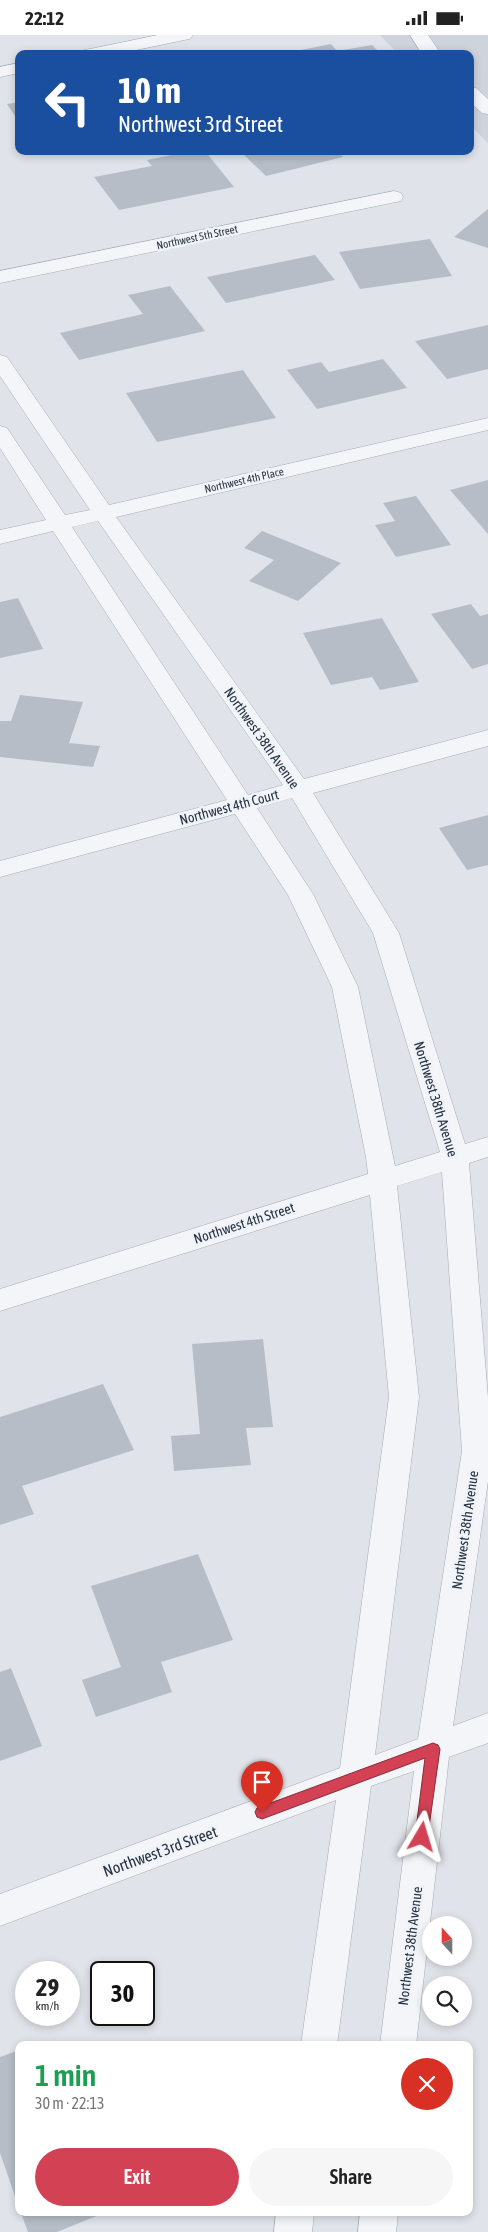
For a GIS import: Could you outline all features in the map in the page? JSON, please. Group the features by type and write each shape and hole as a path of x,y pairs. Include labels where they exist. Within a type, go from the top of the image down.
{"street":[{"path":"110,50 184,35"},
{"path":"419,35 428,50"},
{"path":"0,72 15,69"},
{"path":"474,96 488,109"},
{"name":"Northwest 5th Street","path":"0,277 394,197"},
{"name":"Northwest 38th Avenue","path":"0,361 102,513 298,789 386,933 455,1157 477,1451 433,1749 398,2041"},
{"name":"Northwest 4th Place","path":"0,537 488,424"},
{"path":"0,432 300,894 345,987 384,1179 404,1397 356,1777 320,2041"},
{"name":"Northwest 4th Court","path":"0,869 488,738"},
{"name":"Northwest 4th Street","path":"0,1301 488,1147"},
{"name":"Northwest 3rd Street","path":"0,1910 488,1728"},
{"path":"293,2232 295,2216"},
{"path":"377,2232 379,2216"}],"shaded area":[{"path":"380,35 488,35 488,143 474,129 474,50 394,50"}],"building":[{"path":"331,44 336,50 301,50"},
{"path":"372,45 377,50 343,50"},
{"path":"15,103 15,116 7,104"},
{"path":"171,155 208,155 234,187 119,210 94,177 152,166 147,160"},
{"path":"244,155 341,155 343,157 266,176"},
{"path":"488,209 488,248 454,237"},
{"path":"430,239 452,276 360,289 339,252"},
{"path":"315,255 335,280 226,303 207,277"},
{"path":"170,286 205,331 79,360 60,333 143,314 128,295"},
{"path":"488,325 488,369 447,379 415,341"},
{"path":"383,359 407,388 317,409 287,370 321,362 329,372"},
{"path":"243,370 276,418 157,442 126,393"},
{"path":"488,480 488,534 450,490"},
{"path":"416,496 451,545 396,557 375,525 395,521 383,503"},
{"path":"262,531 341,563 298,601 249,581 274,560 244,548"},
{"path":"18,598 43,649 0,658 0,602"},
{"path":"471,604 480,616 488,614 488,664 472,669 431,614"},
{"path":"382,618 419,682 380,690 372,677 331,685 303,633"},
{"path":"20,695 83,702 69,743 100,746 93,767 0,757 0,721 11,721"},
{"path":"488,815 488,865 467,870 439,828"},
{"path":"263,1339 273,1427 246,1428 251,1465 174,1471 171,1436 200,1434 192,1344"},
{"path":"103,1384 134,1450 22,1486 34,1514 0,1525 0,1417"},
{"path":"198,1554 233,1640 161,1662 172,1692 96,1717 82,1680 121,1667 91,1586"},
{"path":"11,1668 42,1746 0,1761 0,1672"},
{"path":"15,2051 15,2196 0,2153 0,2057"},
{"path":"22,2216 97,2216 57,2232 28,2232"}],"route":[{"path":"262,1812 433,1749 422,1837"}]}
